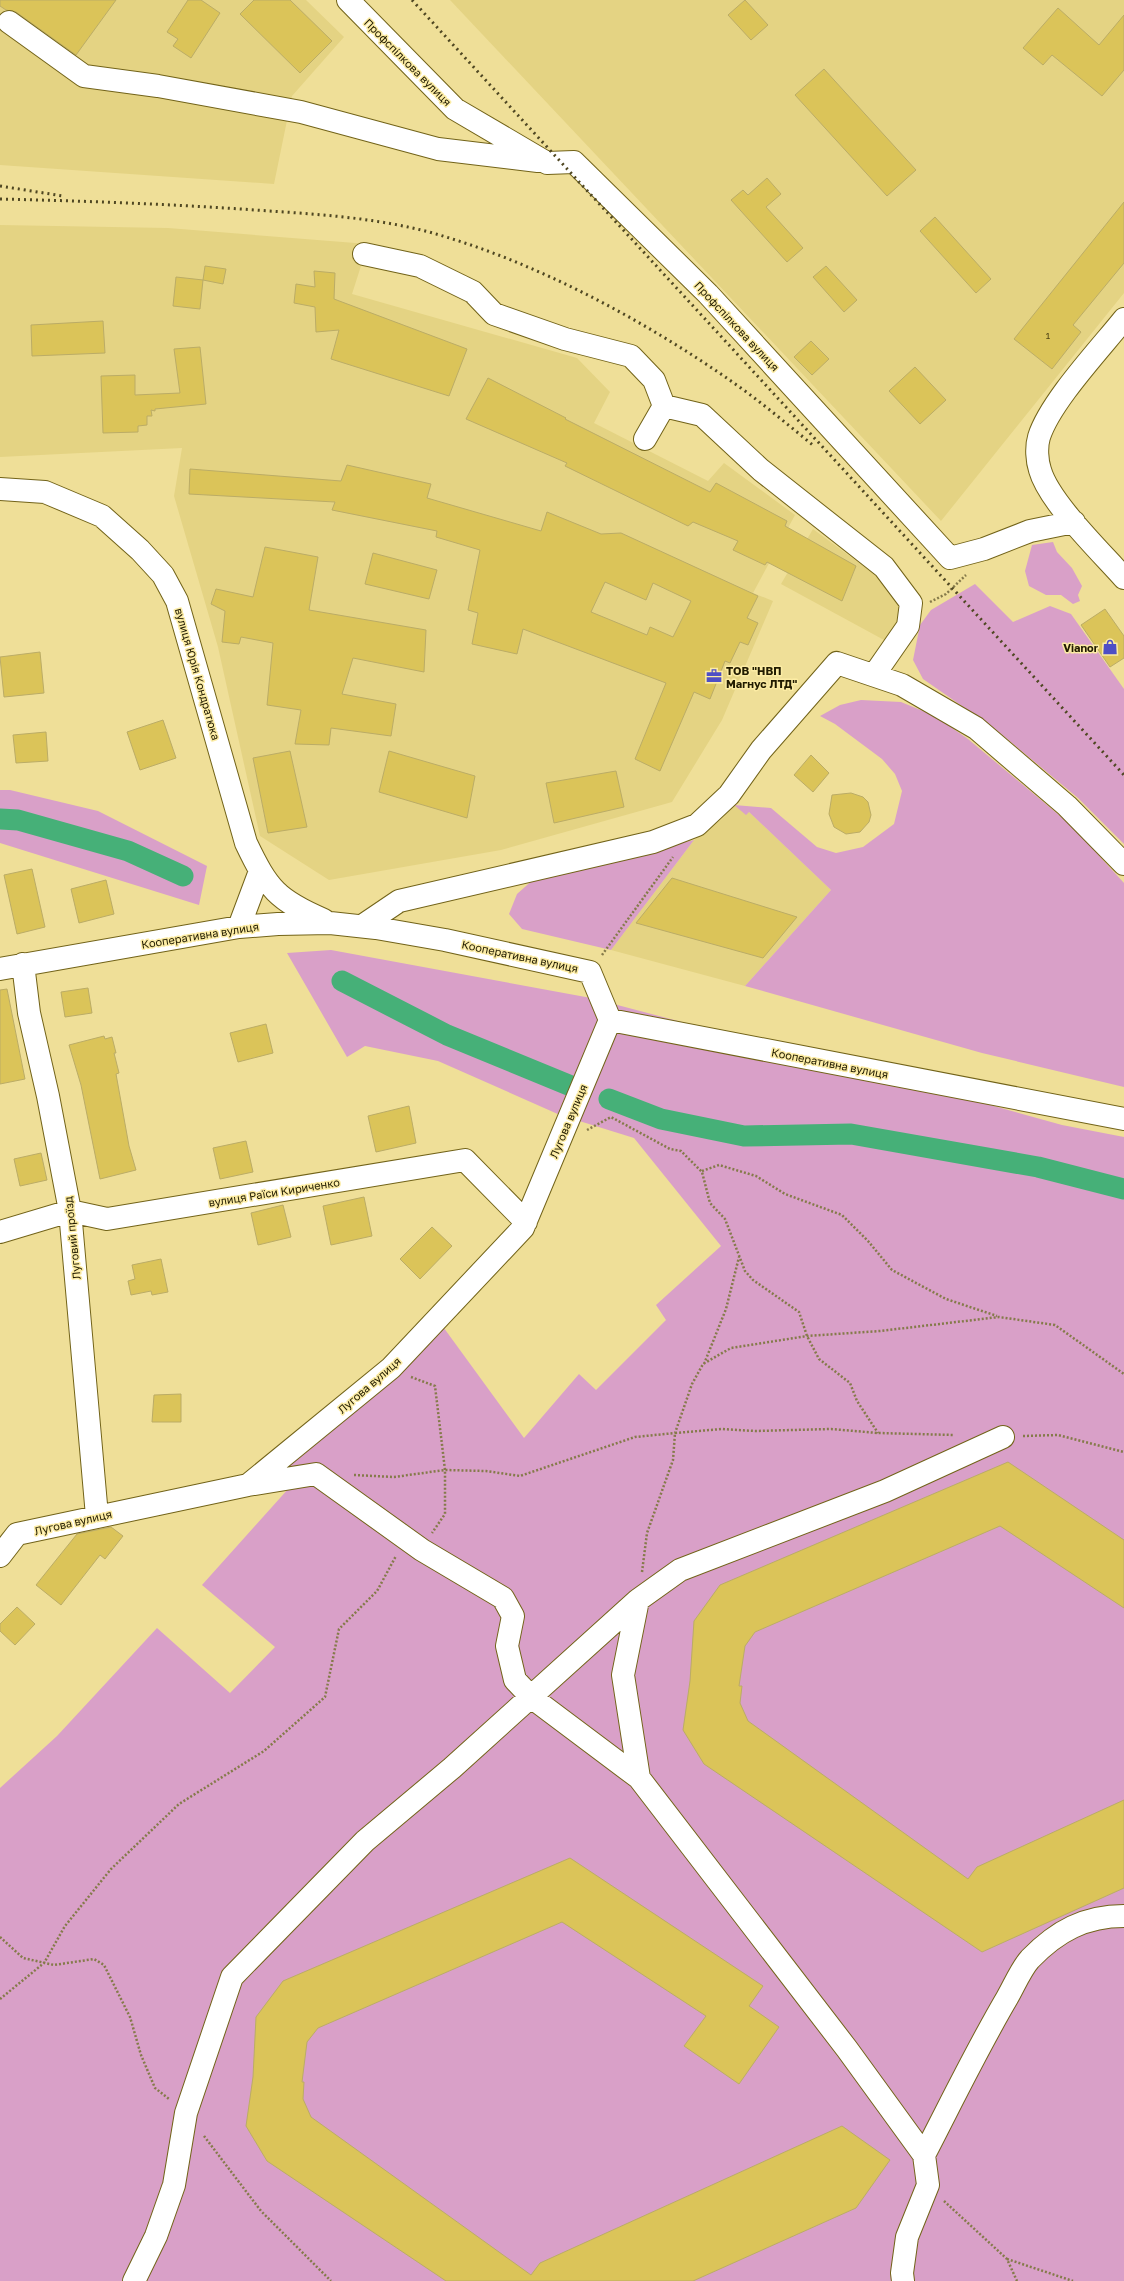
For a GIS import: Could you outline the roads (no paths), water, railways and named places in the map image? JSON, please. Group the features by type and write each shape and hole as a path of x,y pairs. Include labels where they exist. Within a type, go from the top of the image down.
{"street":[{"name":"Профспілкова вулиця","path":"348,0 455,109 547,162 574,162 708,294 950,558 984,549 1030,531 1074,522"},
{"path":"9,22 84,76 158,86 301,112 438,149 547,162"},
{"path":"364,254 420,266 474,292 494,314 565,339 631,356 654,380 664,406"},
{"path":"1124,319 1047,418 1039,438 1038,455 1040,471 1048,488 1074,522 1124,578"},
{"path":"645,439 664,406"},
{"path":"664,406 702,415 761,470 884,568 911,603 908,626 874,675"},
{"name":"вулиця Юрія Кондратюка","path":"0,489 45,492 102,516 140,550 162,575 177,601 246,843 260,871 273,890 293,907 330,923"},
{"path":"362,926 400,901 653,842 697,825 729,795 761,750 837,663 902,685 976,728 1068,806 1124,864"},
{"path":"239,927 260,871"},
{"name":"Кооперативна вулиця","path":"0,969 239,927 278,924 330,923 362,926 445,940 590,972 610,1020 1124,1119"},
{"name":"Луговий проїзд","path":"23,964 29,1014 48,1096 70,1211 97,1516"},
{"name":"Лугова вулиця","path":"0,1556 8,1533 248,1485 391,1368 523,1228 610,1020"},
{"name":"вулиця Раїси Кириченко","path":"0,1232 70,1211 107,1219 465,1160 526,1222"},
{"path":"134,2281 156,2236 174,2185 186,2113 232,1977 365,1841 531,1697 638,1600 680,1570 885,1491 1002,1437"},
{"path":"248,1485 316,1474 414,1544 503,1598 513,1616 507,1646 515,1680 531,1697 639,1778 842,2043 924,2155 928,2185 907,2237 902,2273 903,2281"},
{"path":"638,1600 624,1675 639,1778"},
{"path":"924,2155 996,2017 1030,1960 1062,1932 1084,1921 1110,1916 1124,1916"}],"waterway":[{"path":"0,819 18,820 128,851 183,876"},
{"path":"342,981 447,1035 571,1086"},
{"path":"609,1099 661,1119 744,1136 851,1134 1038,1167 1124,1189"}],"railway":[{"path":"412,0 1124,775"},
{"path":"0,186 63,196"},
{"path":"0,199 159,204 299,213 386,223 429,232 468,244 508,259 586,294 624,314 697,358 731,381 814,446"}],"place":[{"name":"Vianor","path":"1110,647"},
{"name":"ТОВ \"НВП Магнус ЛТД\"","path":"714,676"}]}
